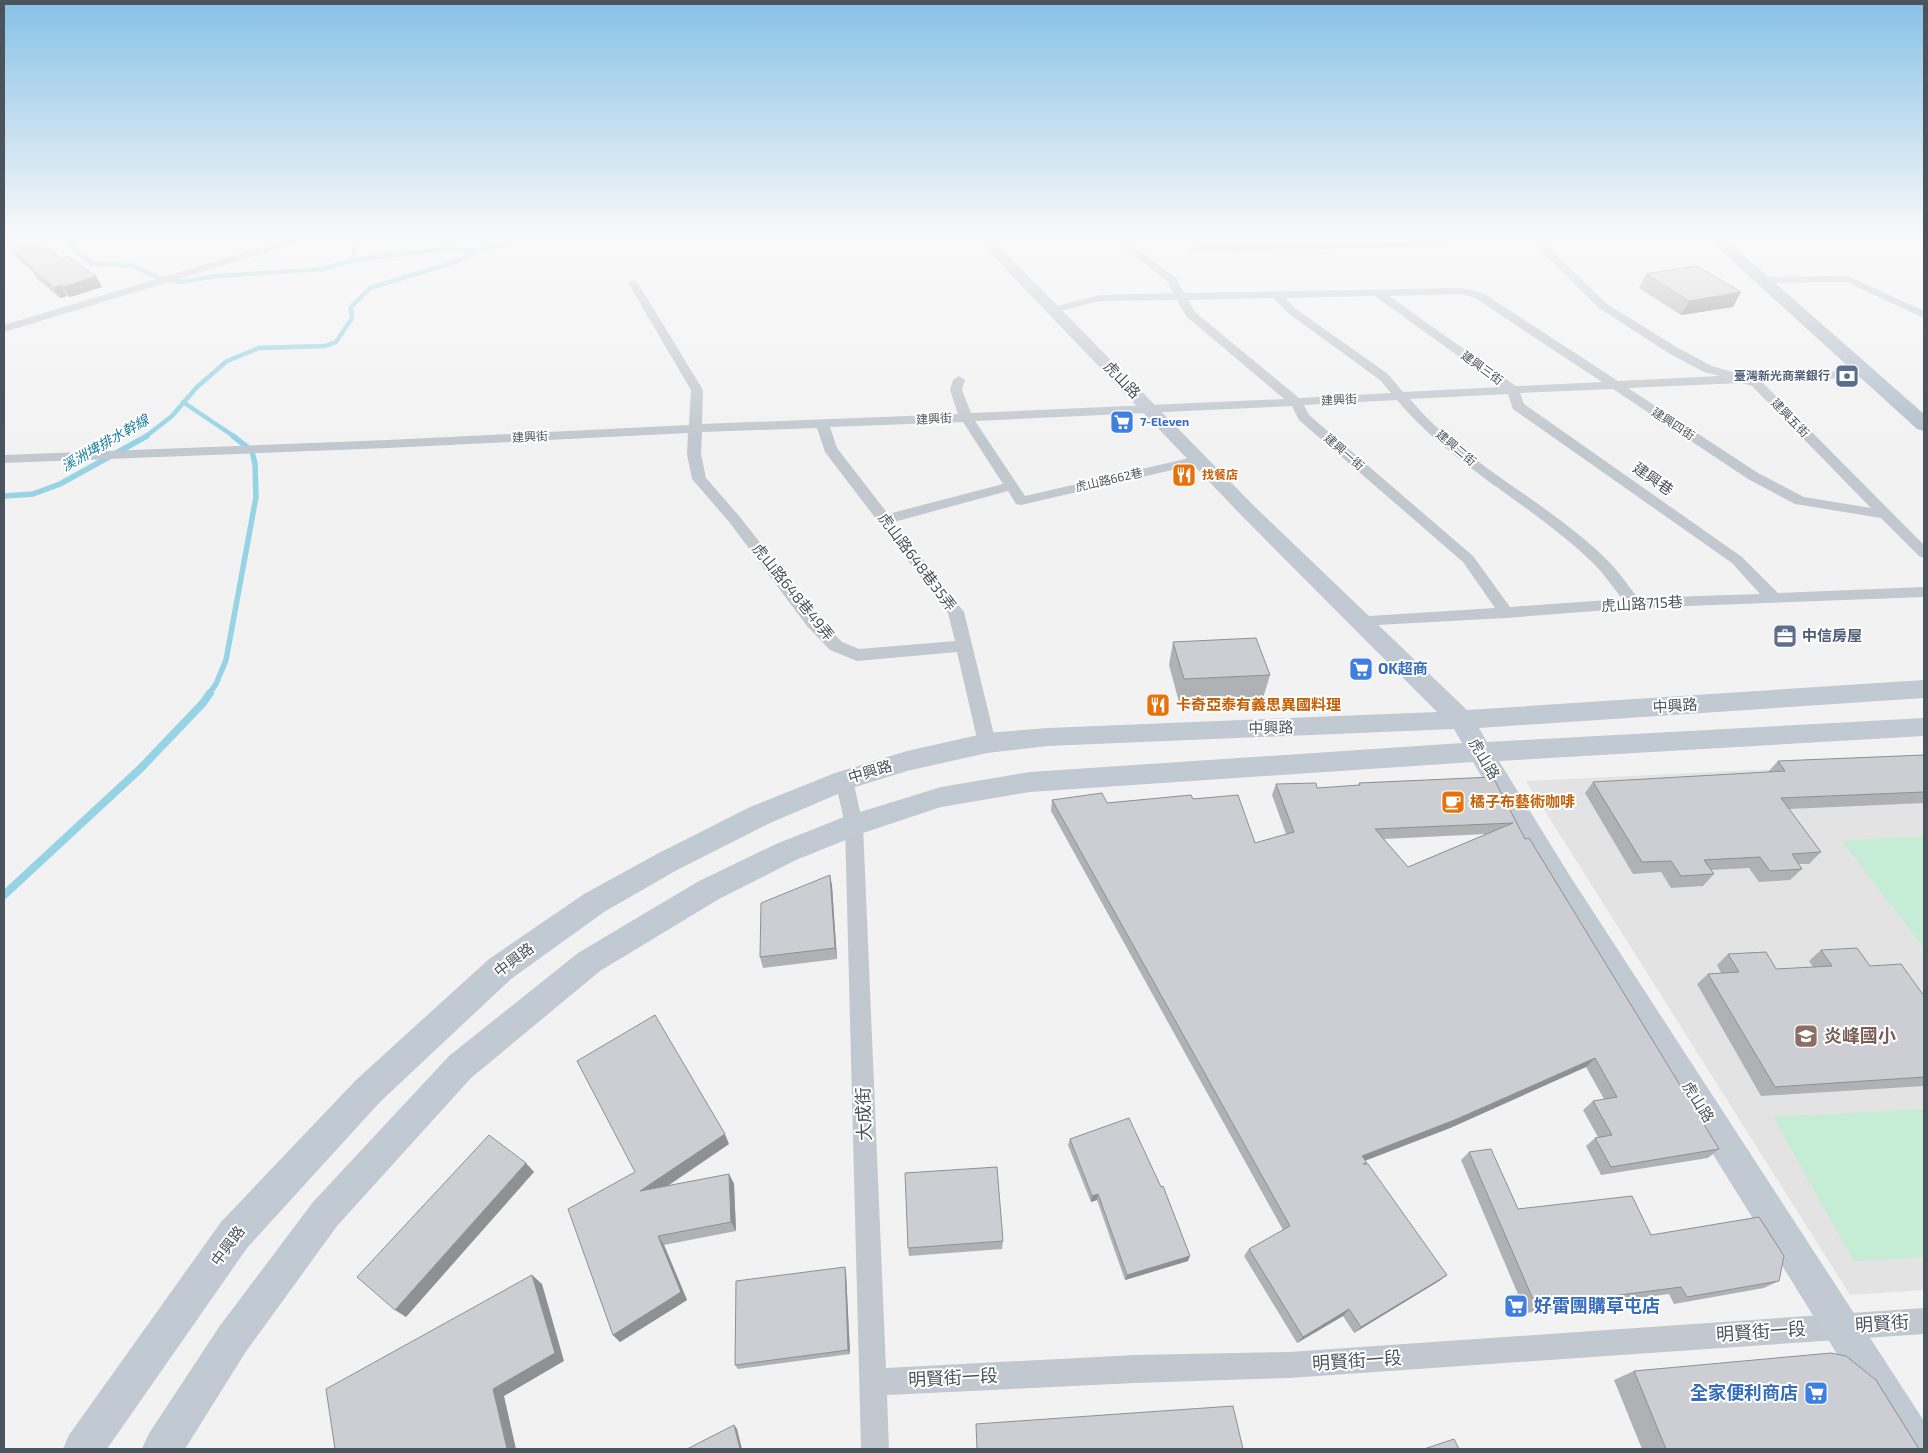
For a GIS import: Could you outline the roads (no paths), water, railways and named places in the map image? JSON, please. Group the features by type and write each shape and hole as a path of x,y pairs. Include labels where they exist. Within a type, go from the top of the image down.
{"main road":[{"path":"1791,305 1924,425"}],"street":[{"path":"4,329 83,305"},
{"name":"虎山路648巷49弄","path":"645,305 698,390 694,428 694,454 699,479 735,520 813,622 836,646 857,655 963,646"},
{"name":"虎山路","path":"1048,305 1198,460 1461,720 1560,884 1919,1449"},
{"path":"1053,310 1073,305"},
{"name":"建興一街","path":"1185,305 1190,314 1296,402 1304,417 1468,559 1506,613"},
{"name":"建興二街","path":"1286,305 1384,377 1415,414 1474,464 1576,540 1600,561 1634,603"},
{"name":"建興三街","path":"1394,305 1513,390"},
{"name":"建興四街","path":"1494,305 1753,476 1800,501 1884,514"},
{"name":"建興五街","path":"1602,305 1674,351 1708,368 1756,383 1924,553"},
{"path":"1902,305 1924,315"},
{"name":"建興街","path":"4,459 234,451 694,428 1151,410 1865,373"},
{"path":"884,520 1011,486 966,418 956,390 959,380"},
{"name":"建興巷","path":"1513,390 1518,406 1737,560 1774,599"},
{"name":"虎山路648巷35弄","path":"822,424 830,449 956,612 986,743"},
{"name":"虎山路662巷","path":"1011,486 1021,500 1198,460"},
{"name":"虎山路715巷","path":"1359,621 1506,613 1634,603 1924,592"},
{"name":"中興路","path":"83,1449 234,1234 368,1091 500,968 594,903 667,862 760,815 844,780 907,761 986,743 1048,737 1461,720 1924,689"},
{"path":"162,1449 232,1340 325,1214 460,1067 589,962 708,890 786,852 854,825 941,797 1030,782 1480,752 1924,727"},
{"name":"大成街","path":"844,780 854,825 875,1449"},
{"name":"明賢街","path":"1840,1326 1924,1321"},
{"name":"明賢街一段","path":"874,1382 1135,1370 1289,1366 1840,1326"}],"waterway":[{"name":"溪洲埤排水幹線","path":"184,402 197,387 227,361 259,348 325,346 336,342 352,318 351,307 353,305"},
{"name":"溪洲埤排水幹線","path":"145,437 172,416 184,402"},
{"path":"184,402 235,437"},
{"name":"溪洲埤排水幹線","path":"4,496 33,494 60,484 147,436"},
{"path":"209,694 216,684 226,660 256,497 255,464 252,451 233,436"},
{"path":"4,895 140,769 203,703 210,693"}],"place":[{"name":"臺灣新光商業銀行","path":"1847,376"},
{"name":"7-Eleven","path":"1122,422"},
{"name":"找餐店","path":"1184,475"},
{"name":"中信房屋","path":"1785,636"},
{"name":"OK超商","path":"1361,669"},
{"name":"卡奇亞泰有義思異國料理","path":"1158,705"},
{"name":"橘子布藝術咖啡","path":"1453,802"},
{"name":"炎峰國小","path":"1806,1036"},
{"name":"好雷團購草屯店","path":"1516,1306"},
{"name":"全家便利商店","path":"1816,1393"}]}
